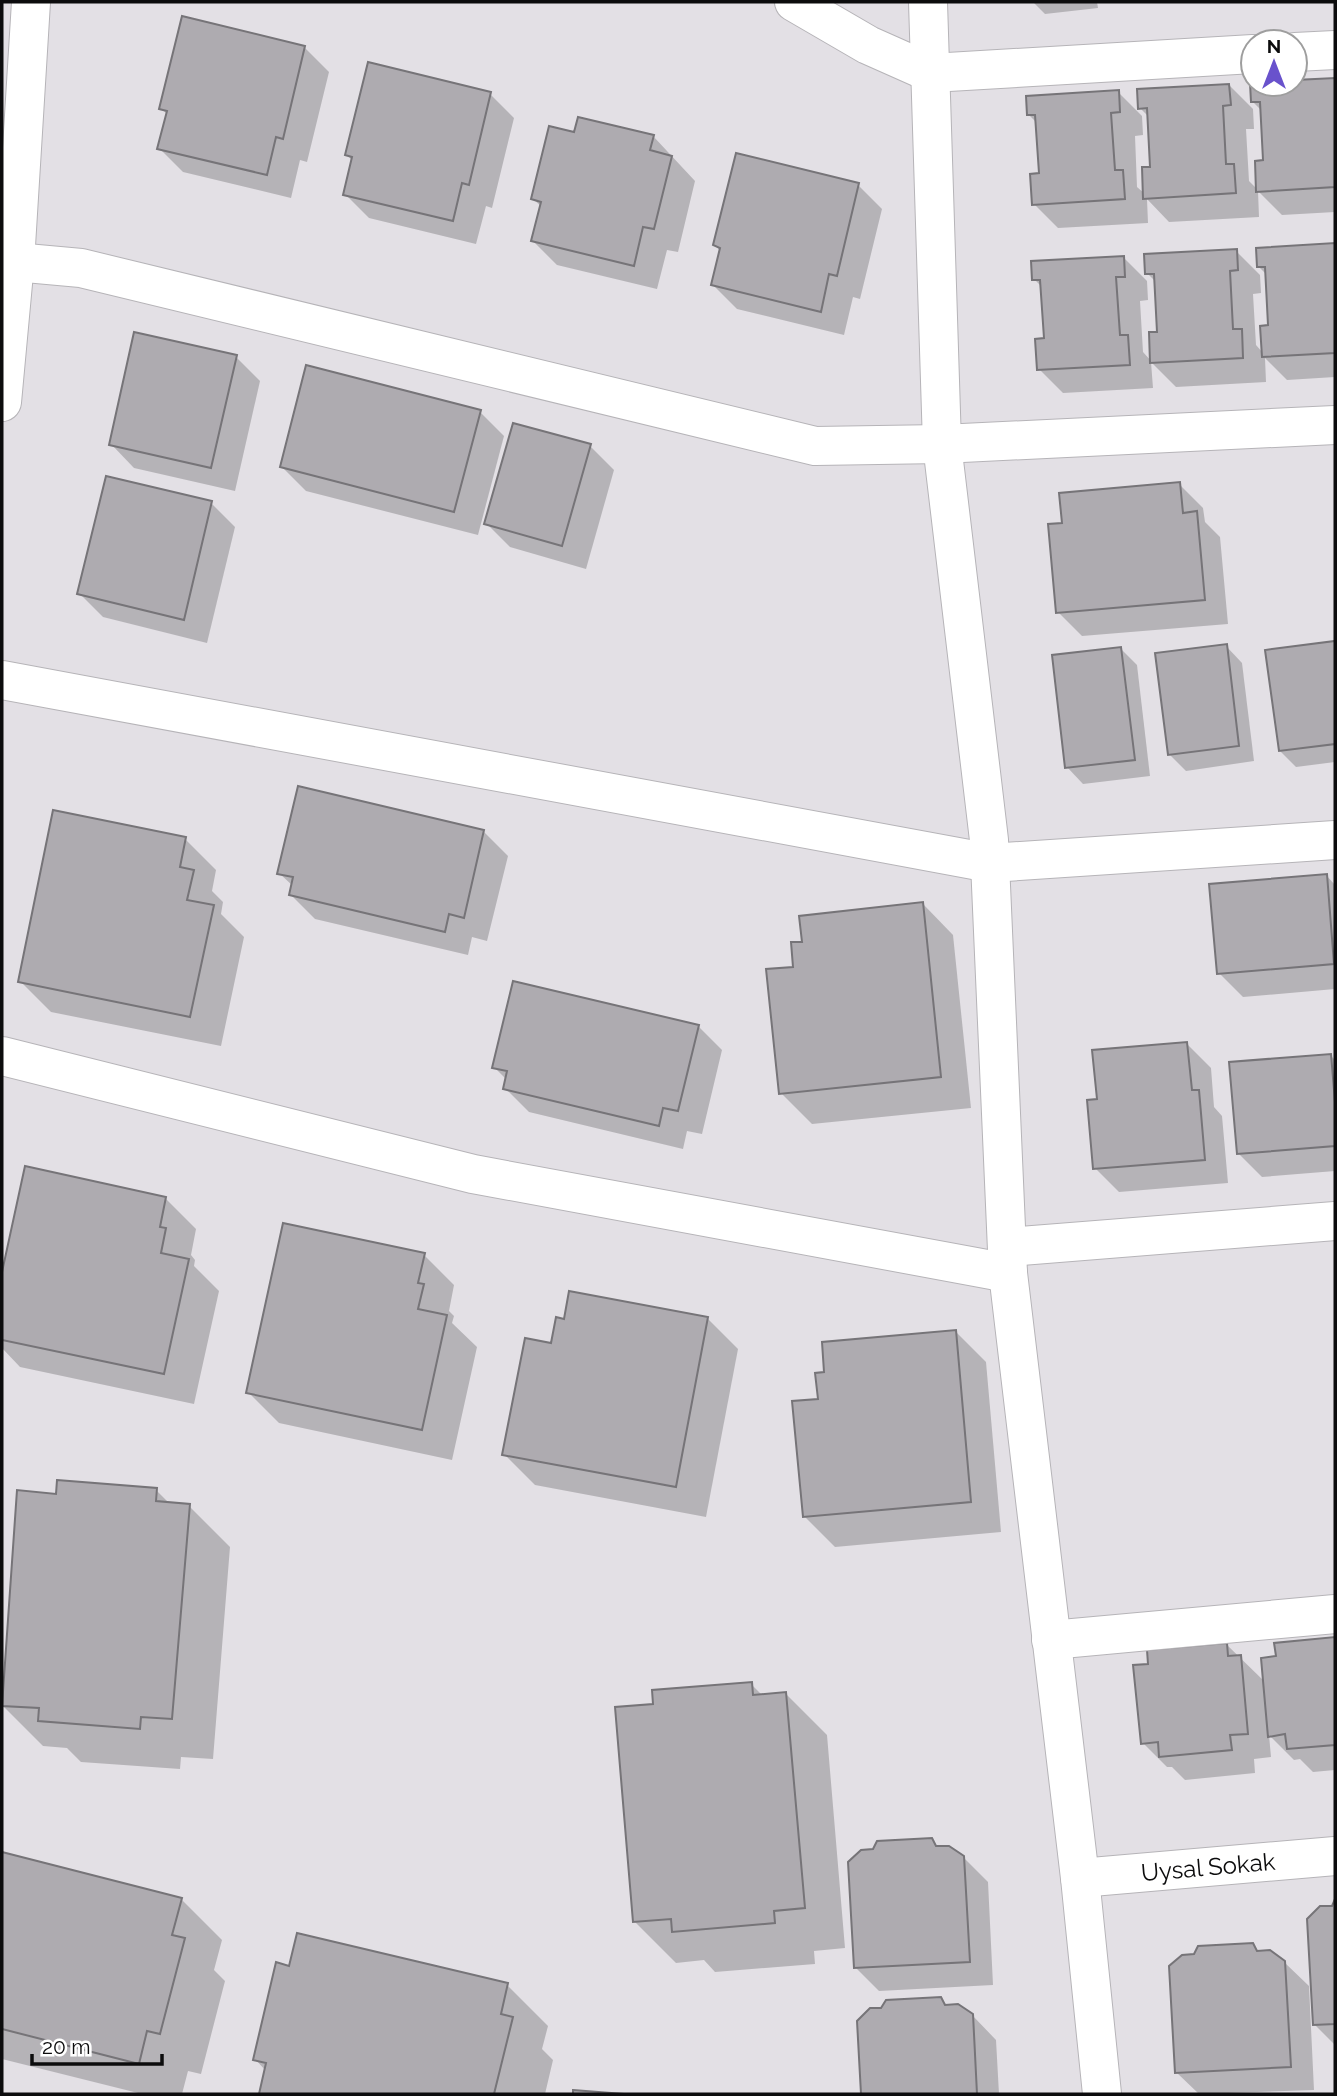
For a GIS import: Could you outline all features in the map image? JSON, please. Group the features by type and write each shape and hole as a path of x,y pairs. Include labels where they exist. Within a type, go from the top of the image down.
{"street":[{"path":"2,402 15,262 31,2"},
{"path":"794,2 867,45 931,73 1239,55"},
{"path":"928,2 942,444 990,863 1008,1260 1080,1878 1102,2094"},
{"path":"1309,51 1335,50"},
{"path":"15,262 81,268 816,446 942,444 1335,425"},
{"path":"2,680 990,863 1335,840"},
{"path":"2,1056 473,1174 1008,1260 1335,1221"},
{"path":"1051,1640 1335,1614"},
{"name":"Uysal Sokak","path":"1080,1878 1335,1856"}],"building":[{"path":"182,16 305,46 283,139 276,137 267,175 157,149 167,111 159,109"},
{"path":"368,62 491,92 469,185 462,183 453,221 343,195 352,157 345,155"},
{"path":"1335,78 1335,187 1256,192 1255,161 1263,160 1260,102 1251,102 1251,98 1309,98 1309,79"},
{"path":"1229,84 1231,105 1223,106 1226,164 1234,164 1236,193 1143,199 1142,167 1150,167 1147,108 1138,109 1137,89"},
{"path":"1119,90 1120,112 1111,113 1115,170 1123,170 1125,199 1032,205 1030,174 1039,173 1035,115 1027,115 1026,96"},
{"path":"578,117 654,135 650,150 672,156 654,229 643,227 634,266 531,241 541,202 531,199 549,126 574,132"},
{"path":"736,153 859,183 837,276 829,274 821,312 711,285 720,248 713,245"},
{"path":"1335,243 1335,353 1262,357 1260,326 1268,325 1265,267 1257,267 1256,248"},
{"path":"1237,249 1238,270 1230,271 1233,329 1242,329 1243,358 1150,363 1149,332 1157,332 1154,274 1145,274 1144,254"},
{"path":"1124,256 1125,277 1116,277 1120,335 1128,335 1130,365 1037,370 1035,339 1044,338 1040,280 1032,280 1031,261"},
{"path":"134,332 237,355 211,468 109,445"},
{"path":"306,365 481,410 454,512 280,467"},
{"path":"513,423 591,444 562,546 484,524"},
{"path":"106,476 212,501 184,620 77,594"},
{"path":"1180,482 1183,513 1197,511 1205,600 1056,613 1048,524 1062,523 1059,493"},
{"path":"1335,641 1335,744 1279,751 1265,650"},
{"path":"1227,644 1239,746 1168,755 1155,653"},
{"path":"1121,647 1135,760 1065,768 1052,655"},
{"path":"298,786 484,830 464,918 449,914 445,932 289,895 293,877 277,874"},
{"path":"53,810 186,837 180,867 194,870 187,900 214,905 190,1017 18,982"},
{"path":"1327,874 1334,964 1217,974 1209,884"},
{"path":"923,902 941,1077 779,1094 766,969 793,967 791,942 802,942 799,916"},
{"path":"513,981 699,1025 678,1111 663,1108 659,1126 503,1089 507,1071 492,1068"},
{"path":"1187,1042 1192,1090 1199,1090 1205,1160 1093,1169 1087,1100 1097,1099 1092,1050"},
{"path":"1331,1054 1335,1146 1237,1154 1229,1062"},
{"path":"25,1166 166,1197 160,1227 166,1228 161,1253 189,1259 164,1374 2,1340 2,1272"},
{"path":"283,1223 425,1253 418,1283 424,1284 418,1309 447,1315 422,1430 246,1393"},
{"path":"569,1291 708,1317 676,1487 502,1455 525,1338 551,1343 556,1317 564,1319"},
{"path":"956,1330 971,1502 803,1517 792,1401 818,1399 815,1373 824,1372 822,1342"},
{"path":"57,1480 157,1488 156,1501 190,1504 172,1719 141,1717 140,1729 38,1721 39,1708 2,1706 17,1490 56,1494"},
{"path":"1335,1637 1335,1745 1287,1749 1285,1734 1268,1737 1261,1658 1276,1656 1274,1643"},
{"path":"1227,1643 1228,1656 1241,1655 1248,1734 1230,1735 1232,1750 1159,1757 1158,1742 1141,1744 1133,1665 1148,1664 1147,1650"},
{"path":"752,1682 753,1695 786,1692 805,1908 774,1911 775,1923 672,1932 671,1919 633,1922 615,1707 653,1704 652,1690"},
{"path":"932,1838 936,1846 949,1846 964,1856 970,1962 854,1968 848,1862 861,1850 873,1849 877,1841"},
{"path":"2,1852 182,1898 172,1935 185,1938 160,2034 147,2031 139,2064 2,2029"},
{"path":"1335,1899 1335,2024 1313,2025 1307,1919 1320,1906 1332,1906"},
{"path":"297,1933 508,1983 501,2014 513,2017 494,2094 259,2094 266,2063 253,2060 276,1962 289,1966"},
{"path":"1253,1943 1257,1951 1270,1950 1285,1961 1291,2067 1175,2073 1169,1966 1182,1955 1194,1954 1198,1946"},
{"path":"941,1997 945,2005 958,2004 973,2014 977,2094 861,2094 857,2021 870,2008 881,2008 886,2000"},
{"path":"573,2090 624,2094 573,2094"}]}
